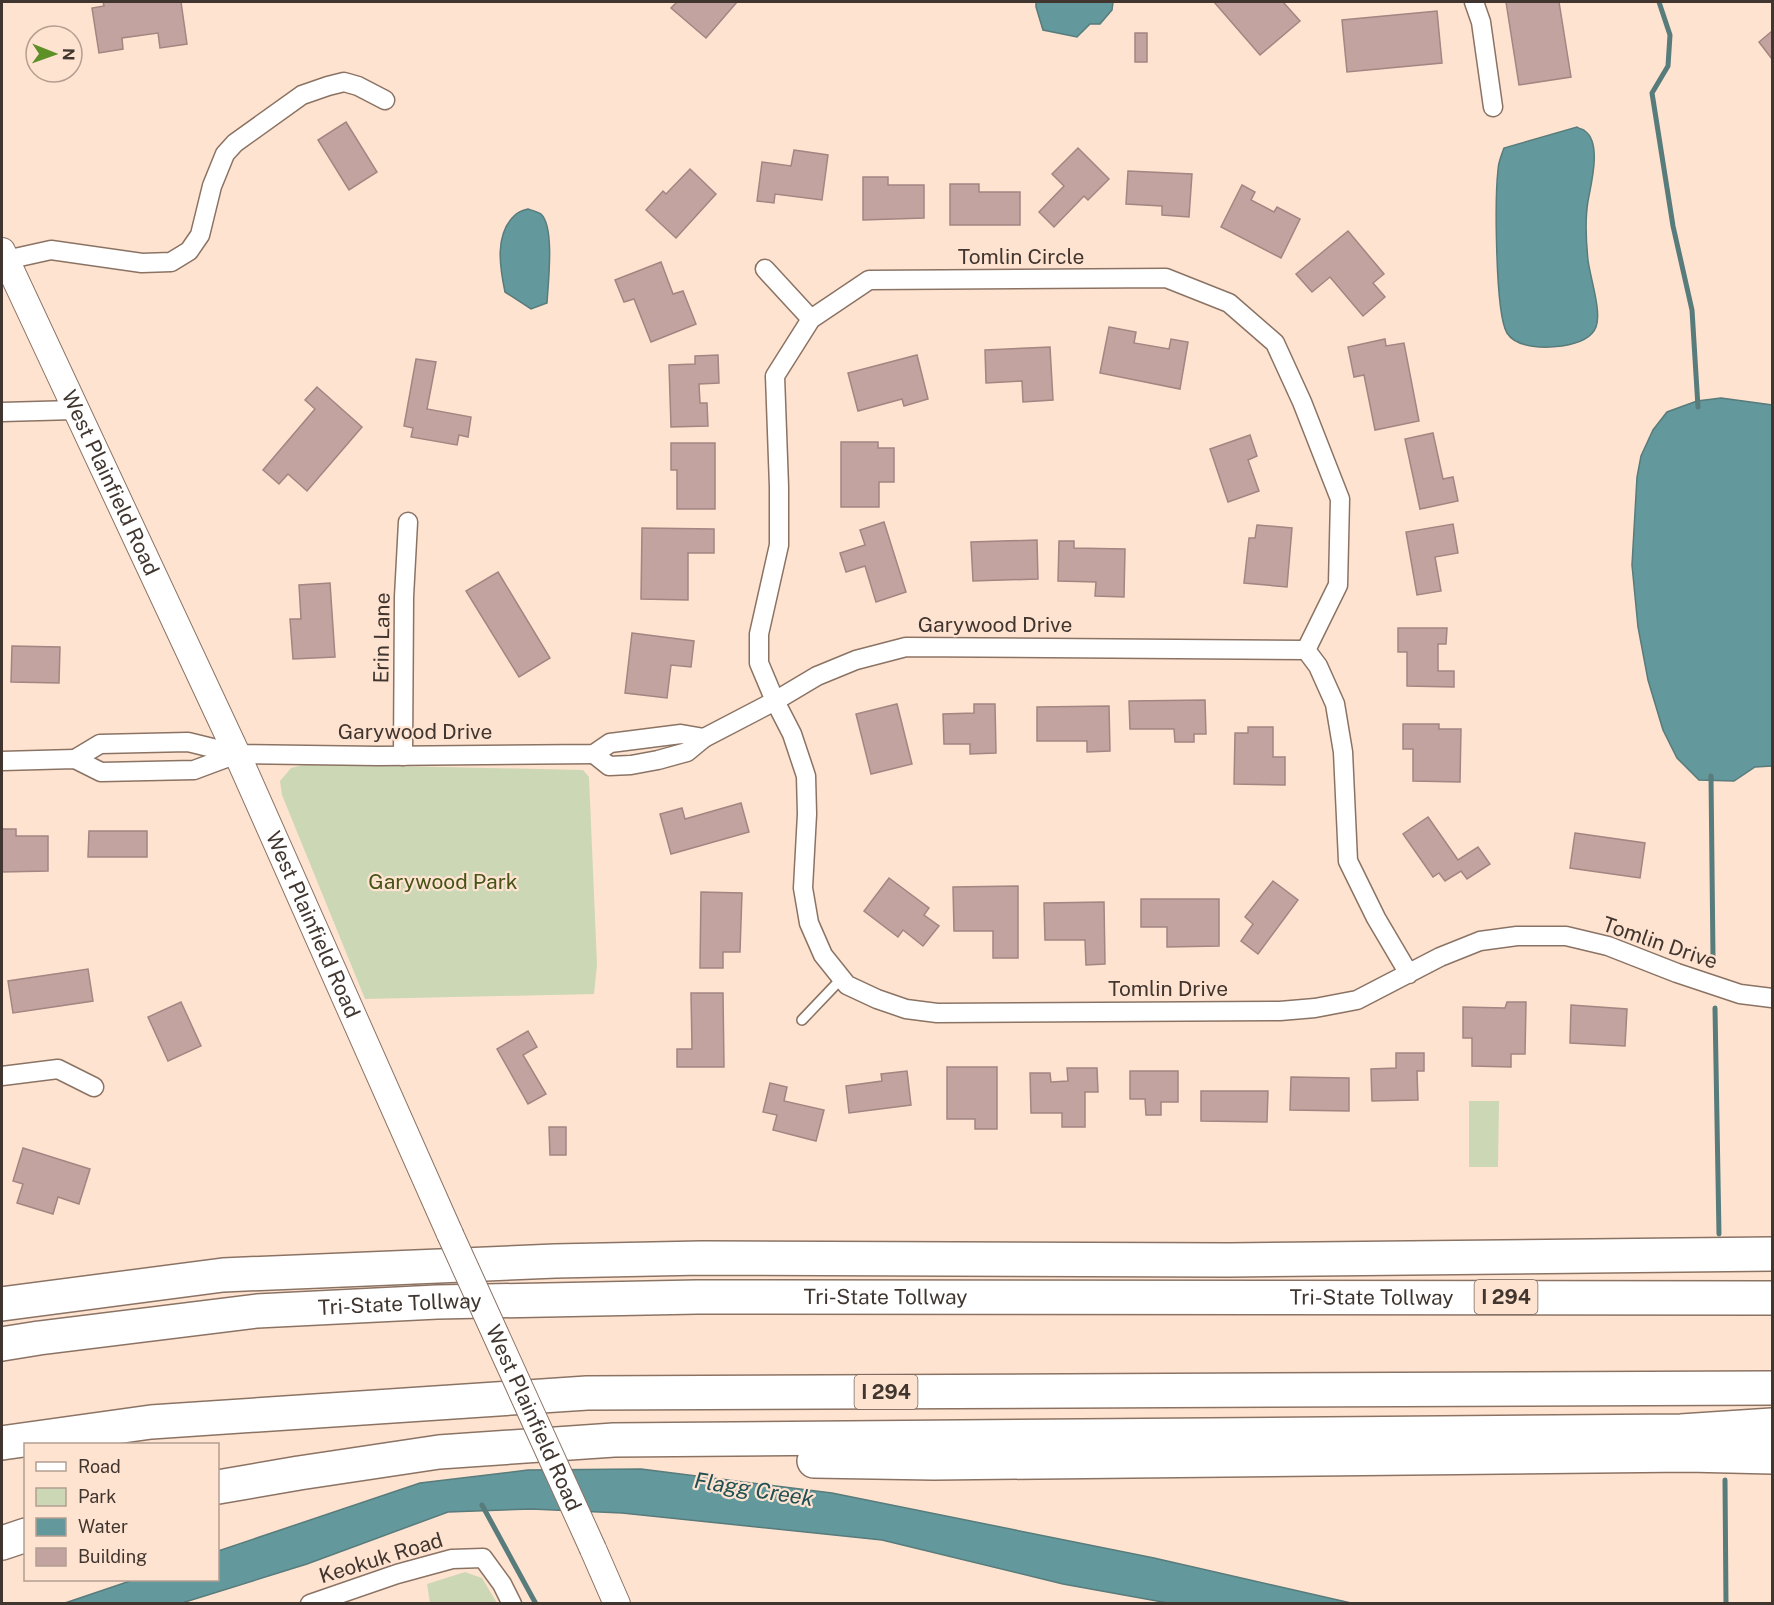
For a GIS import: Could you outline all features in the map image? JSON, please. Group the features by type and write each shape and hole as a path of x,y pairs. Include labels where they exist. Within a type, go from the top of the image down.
{"highway":[{"name":"Tri-State Tollway","path":"2,1304 223,1275 555,1261 738,1258 1241,1260 1773,1254"},
{"name":"Tri-State Tollway","path":"2,1344 256,1311 437,1302 697,1297 1773,1298"},
{"name":"I 294","path":"2,1443 151,1422 587,1393 1773,1389"},
{"path":"219,1488 439,1452 614,1440 1681,1431 1773,1425"},
{"path":"614,1440 650,1455 664,1458 934,1463 1688,1455 1773,1457"},
{"path":"2,1543 24,1536"}],"main road":[{"name":"West Plainfield Road","path":"4,256 237,754 617,1604"}],"street":[{"path":"1474,2 1481,22 1493,107"},
{"path":"4,256 51,250 142,263 171,262 189,251 200,235 212,186 225,154 235,143 302,95 328,86 344,82 358,86 385,100"},
{"path":"765,269 811,319"},
{"name":"Tomlin Circle","path":"775,701 759,663 759,634 779,545 775,376 811,319 869,280 1166,278 1229,303 1275,344 1302,402 1340,499 1338,585 1306,650"},
{"path":"2,412 75,410"},
{"name":"Erin Lane","path":"403,756 404,597 408,522"},
{"name":"Garywood Drive","path":"237,754 403,756 594,754 609,743 681,734 704,738 817,676 856,660 906,647 1306,650"},
{"path":"1306,650 1318,666 1335,704 1343,752 1348,861 1376,918 1409,974"},
{"name":"Tomlin Drive","path":"775,701 792,734 806,776 807,814 803,888 809,922 823,955 847,985 906,1009 937,1012 1280,1011 1315,1008 1357,1000 1440,957 1479,941 1517,936 1566,936 1608,946 1740,994 1773,998"},
{"path":"75,759 100,744 188,742 237,754"},
{"path":"2,761 75,759 101,772 194,770 237,754"},
{"path":"2,1076 58,1070 94,1087"},
{"name":"Keokuk Road","path":"310,1604 397,1574 452,1559 483,1558 502,1584 512,1604"}],"lane":[{"path":"802,1020 842,978"}],"green space":[{"name":"Garywood Park","path":"307,764 583,770 589,777 597,965 594,994 365,999 282,795 280,781 291,768"},
{"path":"1469,1101 1499,1101 1498,1167 1469,1167"},
{"path":"465,1572 482,1578 497,1603 430,1603 427,1584"}],"water":[{"path":"1036,2 1113,2 1112,10 1100,24 1090,24 1077,37 1043,30"},
{"path":"1577,127 1584,130 1590,137 1594,154 1586,230 1588,260 1598,313 1596,327 1582,341 1572,344 1548,347 1525,345 1507,333 1500,303 1496,228 1499,162 1504,148"},
{"path":"528,209 541,214 548,231 549,243 547,303 531,309 505,292 500,262 501,241 508,223 516,214"},
{"path":"1721,398 1772,405 1772,766 1755,767 1734,781 1699,780 1677,758 1663,730 1648,680 1638,627 1632,565 1637,477 1641,456 1653,430 1667,412 1697,401"},
{"name":"Flagg Creek","path":"641,1469 832,1493 1154,1558 1351,1603 1168,1603 1063,1584 882,1540 622,1513 531,1509 448,1512 307,1564 182,1603 62,1604 130,1581 219,1581 219,1551 420,1483 528,1470"}],"building":[{"path":"103,2 181,2 187,44 160,48 158,33 122,38 123,49 99,53 92,8 104,6"},
{"path":"677,2 737,2 706,38 671,8"},
{"path":"1214,2 1283,2 1300,21 1260,55"},
{"path":"1506,2 1559,2 1571,77 1519,85"},
{"path":"1437,11 1442,63 1347,72 1342,20"},
{"path":"1772,31 1772,59 1759,42"},
{"path":"1135,33 1147,33 1147,62 1135,62"},
{"path":"346,122 377,172 349,190 318,140"},
{"path":"1078,148 1109,179 1088,200 1084,196 1054,227 1039,212 1064,186 1052,174"},
{"path":"794,150 828,155 822,200 775,194 774,203 757,201 762,162 791,166"},
{"path":"690,169 716,194 676,238 646,210 663,191 666,194"},
{"path":"1128,171 1192,174 1189,217 1162,215 1162,206 1126,204"},
{"path":"863,177 888,177 888,185 924,185 924,218 863,220"},
{"path":"950,184 979,184 979,192 1020,192 1020,225 950,225"},
{"path":"1242,185 1255,192 1251,200 1274,212 1277,207 1300,219 1281,258 1221,227"},
{"path":"1348,231 1384,274 1373,283 1385,297 1363,316 1330,277 1312,292 1296,274"},
{"path":"661,262 673,294 683,291 696,324 651,342 634,299 624,302 615,280"},
{"path":"1109,327 1136,332 1134,343 1169,349 1171,339 1188,342 1180,389 1100,373"},
{"path":"1385,339 1386,346 1404,343 1419,421 1375,430 1364,375 1354,377 1348,347"},
{"path":"1050,347 1053,400 1023,402 1022,381 986,383 985,350"},
{"path":"718,355 719,383 699,384 700,403 707,403 708,426 671,427 669,365 695,364 695,356"},
{"path":"917,355 928,399 904,406 902,399 858,411 848,373"},
{"path":"416,359 436,362 427,409 471,417 468,437 459,435 457,445 411,437 413,428 404,426"},
{"path":"317,387 362,427 307,491 288,474 279,484 263,470 315,409 305,400"},
{"path":"1433,433 1443,479 1453,477 1458,501 1420,509 1405,439"},
{"path":"1250,435 1257,456 1248,460 1259,491 1228,502 1210,449"},
{"path":"841,442 878,442 878,448 894,448 894,482 879,482 879,507 841,507"},
{"path":"671,443 715,443 715,509 677,509 677,470 671,470"},
{"path":"884,522 906,592 876,602 865,566 846,572 840,553 865,545 860,530"},
{"path":"1453,524 1458,553 1435,557 1441,591 1417,595 1406,532"},
{"path":"1257,525 1292,528 1287,587 1244,583 1249,538 1255,538"},
{"path":"642,528 714,529 714,553 688,553 688,600 641,599"},
{"path":"1037,540 1038,579 973,581 971,542"},
{"path":"1059,541 1074,541 1074,548 1125,549 1124,597 1095,596 1096,582 1058,581"},
{"path":"498,572 550,658 519,677 466,591"},
{"path":"330,583 335,657 293,659 290,619 301,619 299,585"},
{"path":"1398,628 1447,628 1446,644 1438,644 1438,671 1454,671 1454,687 1407,686 1407,652 1398,652"},
{"path":"632,633 694,641 691,667 671,665 667,698 625,693"},
{"path":"12,646 60,647 59,683 11,682"},
{"path":"1205,700 1206,734 1194,734 1194,742 1175,742 1174,729 1130,729 1129,701"},
{"path":"897,704 912,764 871,774 856,714"},
{"path":"974,704 995,704 996,753 970,754 970,744 944,744 943,714 974,713"},
{"path":"1109,706 1110,751 1087,752 1087,741 1037,741 1037,707"},
{"path":"1403,724 1439,724 1439,729 1461,729 1460,782 1413,781 1413,749 1403,749"},
{"path":"1248,727 1273,727 1273,757 1285,757 1285,785 1234,784 1235,733 1248,733"},
{"path":"741,803 749,832 671,854 660,814 682,808 685,819"},
{"path":"1428,817 1458,860 1478,847 1490,864 1467,879 1461,871 1445,881 1439,873 1433,877 1403,834"},
{"path":"2,829 16,829 16,836 48,836 48,871 2,872"},
{"path":"89,831 147,831 147,857 88,857"},
{"path":"1575,833 1645,843 1640,878 1570,868"},
{"path":"889,878 929,908 924,915 939,926 923,946 903,930 898,937 864,911"},
{"path":"1273,881 1298,900 1258,954 1241,941 1253,924 1245,917"},
{"path":"1018,886 1018,958 993,958 993,931 954,931 953,887"},
{"path":"701,892 742,893 740,952 723,952 723,968 700,968"},
{"path":"1141,899 1219,899 1219,946 1167,947 1167,927 1141,927"},
{"path":"1104,902 1105,964 1086,965 1085,940 1045,940 1044,903"},
{"path":"88,969 93,1001 13,1013 8,981"},
{"path":"691,993 723,993 724,1067 677,1067 677,1049 692,1049"},
{"path":"181,1002 201,1046 168,1061 148,1017"},
{"path":"1507,1002 1526,1002 1525,1054 1511,1054 1511,1067 1472,1066 1472,1038 1463,1038 1463,1007 1505,1008"},
{"path":"1571,1005 1627,1009 1625,1046 1570,1043"},
{"path":"528,1031 537,1047 523,1055 546,1094 528,1104 497,1049"},
{"path":"1396,1053 1424,1053 1424,1071 1417,1071 1418,1100 1372,1101 1371,1069 1396,1068"},
{"path":"947,1067 997,1067 997,1129 975,1129 975,1119 947,1119"},
{"path":"1067,1068 1097,1068 1098,1092 1085,1092 1085,1127 1062,1127 1062,1113 1031,1113 1030,1073 1050,1073 1051,1082 1068,1081"},
{"path":"907,1071 911,1105 849,1113 846,1086 882,1081 881,1074"},
{"path":"1130,1071 1178,1071 1178,1102 1161,1102 1161,1115 1146,1115 1145,1099 1130,1099"},
{"path":"1291,1077 1349,1078 1349,1111 1290,1110"},
{"path":"770,1083 787,1087 784,1101 824,1110 816,1141 773,1130 777,1115 763,1112"},
{"path":"1201,1091 1268,1091 1267,1122 1201,1121"},
{"path":"549,1127 566,1127 566,1155 550,1155"},
{"path":"23,1148 90,1169 79,1204 58,1197 53,1214 17,1203 23,1184 13,1181"}],"waterway":[{"path":"1659,2 1670,35 1668,66 1652,93 1673,226 1692,310 1698,407"},
{"path":"1711,776 1713,957"},
{"path":"1715,1008 1719,1234"},
{"path":"1725,1480 1726,1604"},
{"path":"482,1505 536,1604"}]}
